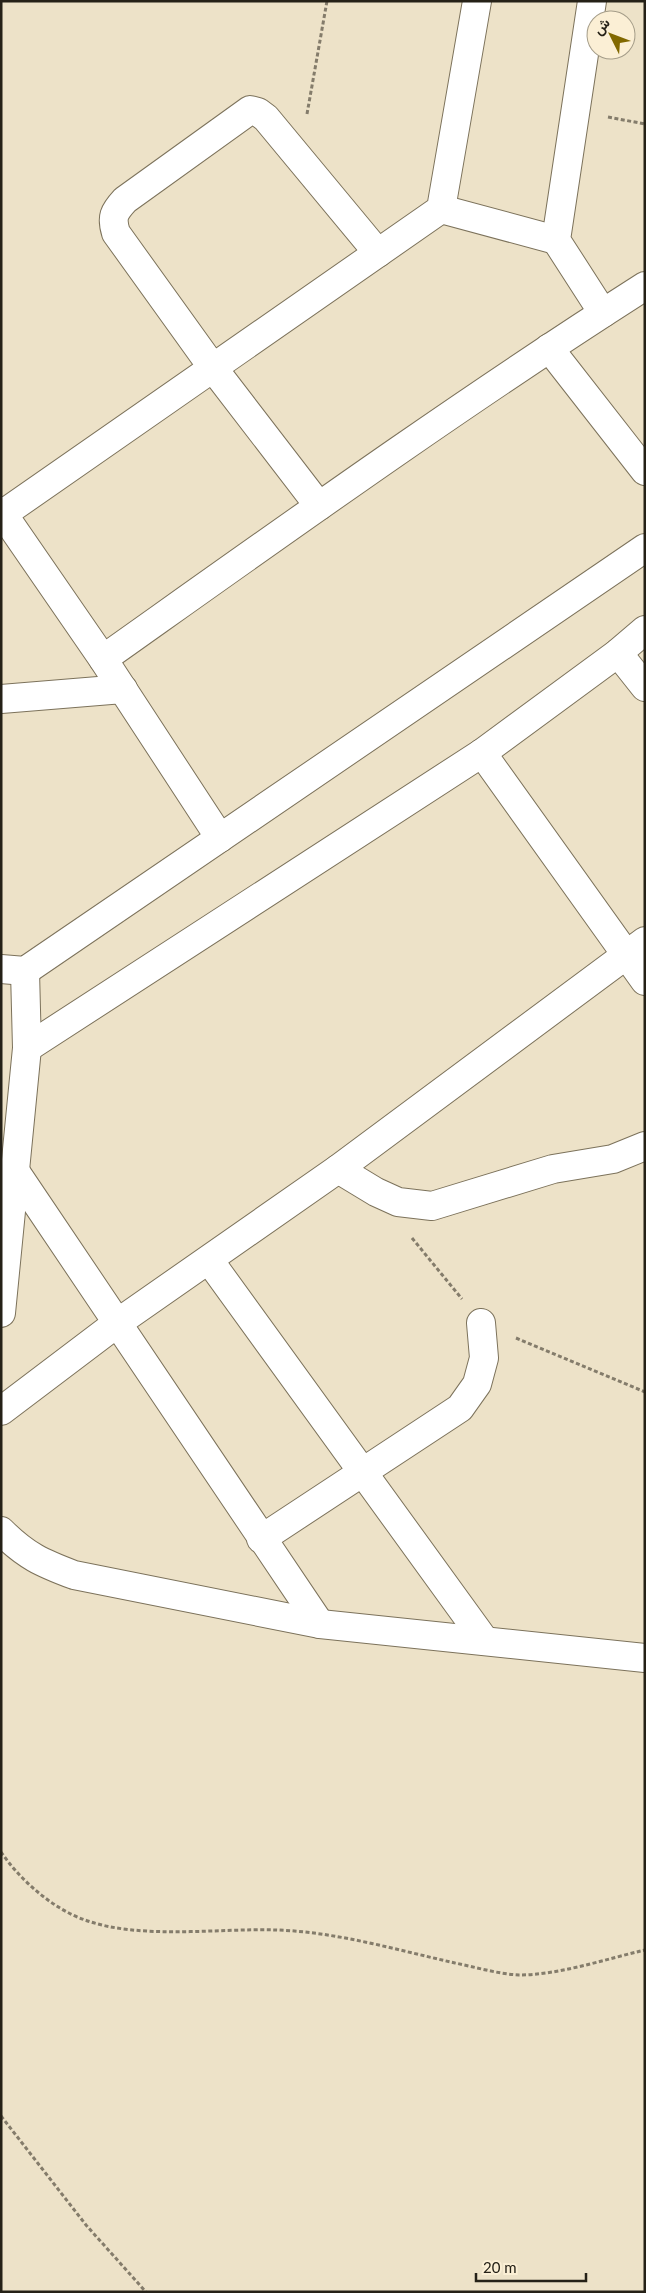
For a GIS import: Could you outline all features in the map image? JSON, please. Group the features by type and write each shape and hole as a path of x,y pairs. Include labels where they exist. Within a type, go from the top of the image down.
{"street":[{"path":"220,838 103,659 4,522 214,368 441,209 477,1"},
{"path":"592,1 556,240 603,313"},
{"path":"319,506 214,368 116,233 112,221 116,209 125,200 250,110 258,112 266,118 378,253"},
{"path":"441,209 556,240"},
{"path":"103,659 319,506 549,348 645,286"},
{"path":"549,348 645,471"},
{"path":"1,1313 27,1048 13,970 220,838 645,548"},
{"path":"27,1048 482,753 618,653 645,630"},
{"path":"618,653 645,687"},
{"path":"1,699 123,689"},
{"path":"482,753 636,948 645,981"},
{"path":"1,1411 116,1324 338,1168 636,948"},
{"path":"338,1168 376,1192 398,1202 432,1206 553,1169 613,1159 645,1146"},
{"path":"15,1171 116,1324 320,1624"},
{"path":"209,1260 485,1641"},
{"path":"261,1539 460,1408 477,1384 484,1358 481,1323"},
{"path":"1,1531 18,1548 37,1561 74,1575 320,1624 645,1658"}],"path":[{"path":"299,156 327,1"},
{"path":"1,1852 29,1884 57,1906 84,1920 116,1929 206,1932 277,1930 329,1936 518,1975 560,1970 645,1950"},
{"path":"1,2116 86,2225 146,2292"}]}
